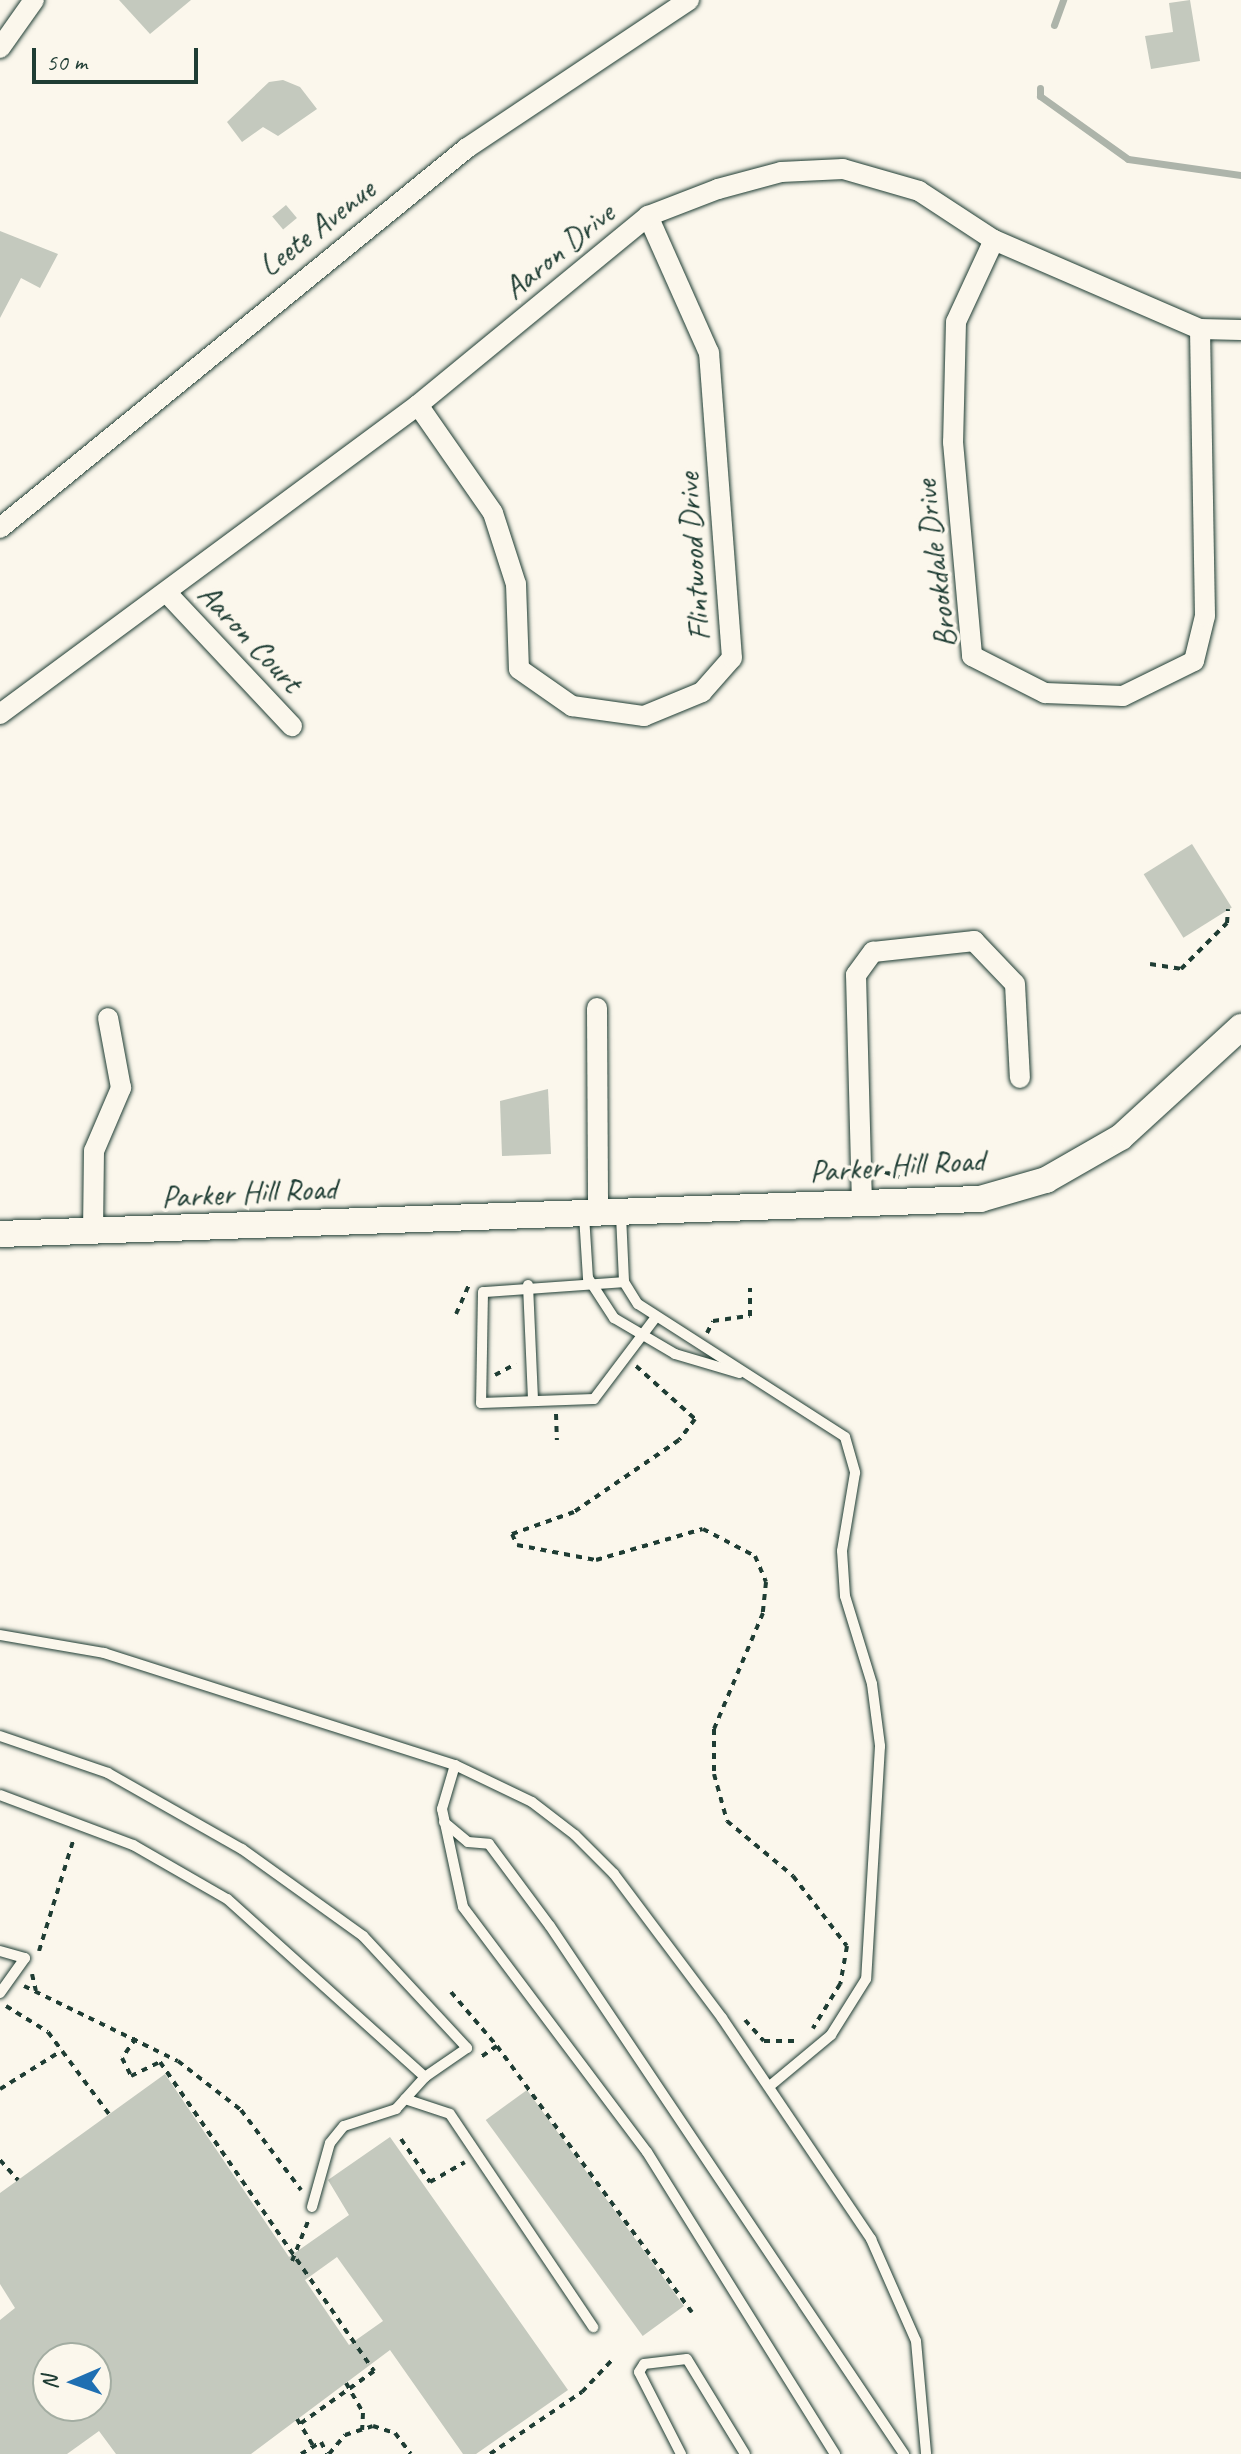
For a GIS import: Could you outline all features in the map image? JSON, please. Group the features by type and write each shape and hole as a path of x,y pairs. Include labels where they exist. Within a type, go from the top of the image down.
{"street":[{"path":"0,48 34,0"},
{"name":"Leete Avenue","path":"0,528 467,148 689,0"},
{"name":"Aaron Drive","path":"0,714 418,405 648,216 781,172 843,169 919,191 994,240 1200,329 1241,330"},
{"name":"Flintwood Drive","path":"418,405 493,513 516,584 519,669 572,706 644,716 702,692 732,658 709,353 648,216"},
{"name":"Brookdale Drive","path":"994,240 956,322 953,442 972,656 1045,693 1123,696 1194,661 1205,616 1200,329"},
{"name":"Aaron Court","path":"166,592 292,726"},
{"path":"862,1204 856,975 873,952 974,941 1015,984 1020,1078"},
{"path":"597,1008 601,1215"},
{"path":"93,1232 94,1151 121,1088 108,1018"},
{"name":"Parker Hill Road","path":"0,1234 601,1215 980,1199 1046,1180 1121,1137 1241,1027"}],"lane":[{"path":"601,1215 624,1282 656,1317 702,1342 744,1375 845,1437 855,1473 842,1551 845,1596 872,1684 880,1746 866,1979 831,2035 771,2085"},
{"path":"601,1215 591,1283 614,1318 642,1337 744,1375"},
{"path":"624,1282 528,1285 483,1292 481,1403 594,1399 628,1360 656,1317"},
{"path":"528,1285 533,1401"},
{"path":"0,1635 104,1653 455,1765 532,1802 614,1874 771,2085 902,2298 926,2396 926,2454"},
{"path":"0,1736 108,1773 242,1849 363,1936 467,2048 425,2077 405,2099 344,2126 330,2143 312,2207"},
{"path":"455,1765 444,1822 463,1907 647,2152 835,2454"},
{"path":"0,1795 133,1845 227,1899 425,2077"},
{"path":"444,1822 468,1842 489,1844 550,1926 904,2454"},
{"path":"0,1951 25,1958 0,1993"},
{"path":"405,2099 450,2114 593,2327"},
{"path":"681,2454 639,2372 644,2364 687,2359 745,2454"}],"path":[{"path":"1150,964 1181,969 1227,923 1228,909"},
{"path":"885,1172 916,1178"},
{"path":"702,1342 713,1321 750,1316 750,1288"},
{"path":"493,1376 531,1355"},
{"path":"628,1360 695,1419 679,1440 574,1512 512,1534 527,1548 596,1560 703,1529 755,1556 766,1582 763,1613 714,1729 714,1774 727,1821 793,1876 847,1946 840,1984 808,2036 780,2046 764,2041 741,2015"},
{"path":"556,1400 557,1440"},
{"path":"36,1991 31,1971 79,1826"},
{"path":"24,1986 136,2038 241,2110 312,2207 298,2255 292,2261"},
{"path":"0,2005 20,2010 61,2051 109,2114"},
{"path":"136,2038 122,2058 131,2076 160,2062 298,2255 374,2371 350,2390 298,2422 313,2446"},
{"path":"497,2046 692,2312"},
{"path":"0,2089 61,2051"},
{"path":"401,2139 430,2182 478,2155"},
{"path":"0,2160 18,2180"},
{"path":"490,2454 582,2392 612,2360"},
{"path":"346,2383 363,2413 362,2430"},
{"path":"301,2454 321,2442 328,2454 362,2430 395,2433 411,2454"}],"building":[{"path":"119,0 191,0 150,34"},
{"path":"1190,0 1200,61 1151,69 1145,36 1173,32 1169,3"},
{"path":"283,80 300,87 317,109 278,136 263,127 242,142 227,122 269,82"},
{"path":"286,205 297,218 283,230 272,217"},
{"path":"0,231 58,254 40,288 21,278 0,318"},
{"path":"1192,844 1232,908 1183,938 1144,874"},
{"path":"548,1089 551,1154 502,1156 500,1101"},
{"path":"165,2074 289,2257 349,2215 328,2180 390,2137 568,2390 476,2454 463,2454 390,2350 251,2454 116,2454 99,2431 67,2454 0,2454 0,2320 15,2308 0,2284 0,2193","holes":["337,2257 383,2321 349,2345 305,2280"]},
{"path":"527,2090 684,2306 643,2336 486,2120"}],"waterway":[{"path":"1054,25 1063,0"},
{"path":"1040,88 1040,96 1128,159 1241,175"}]}
